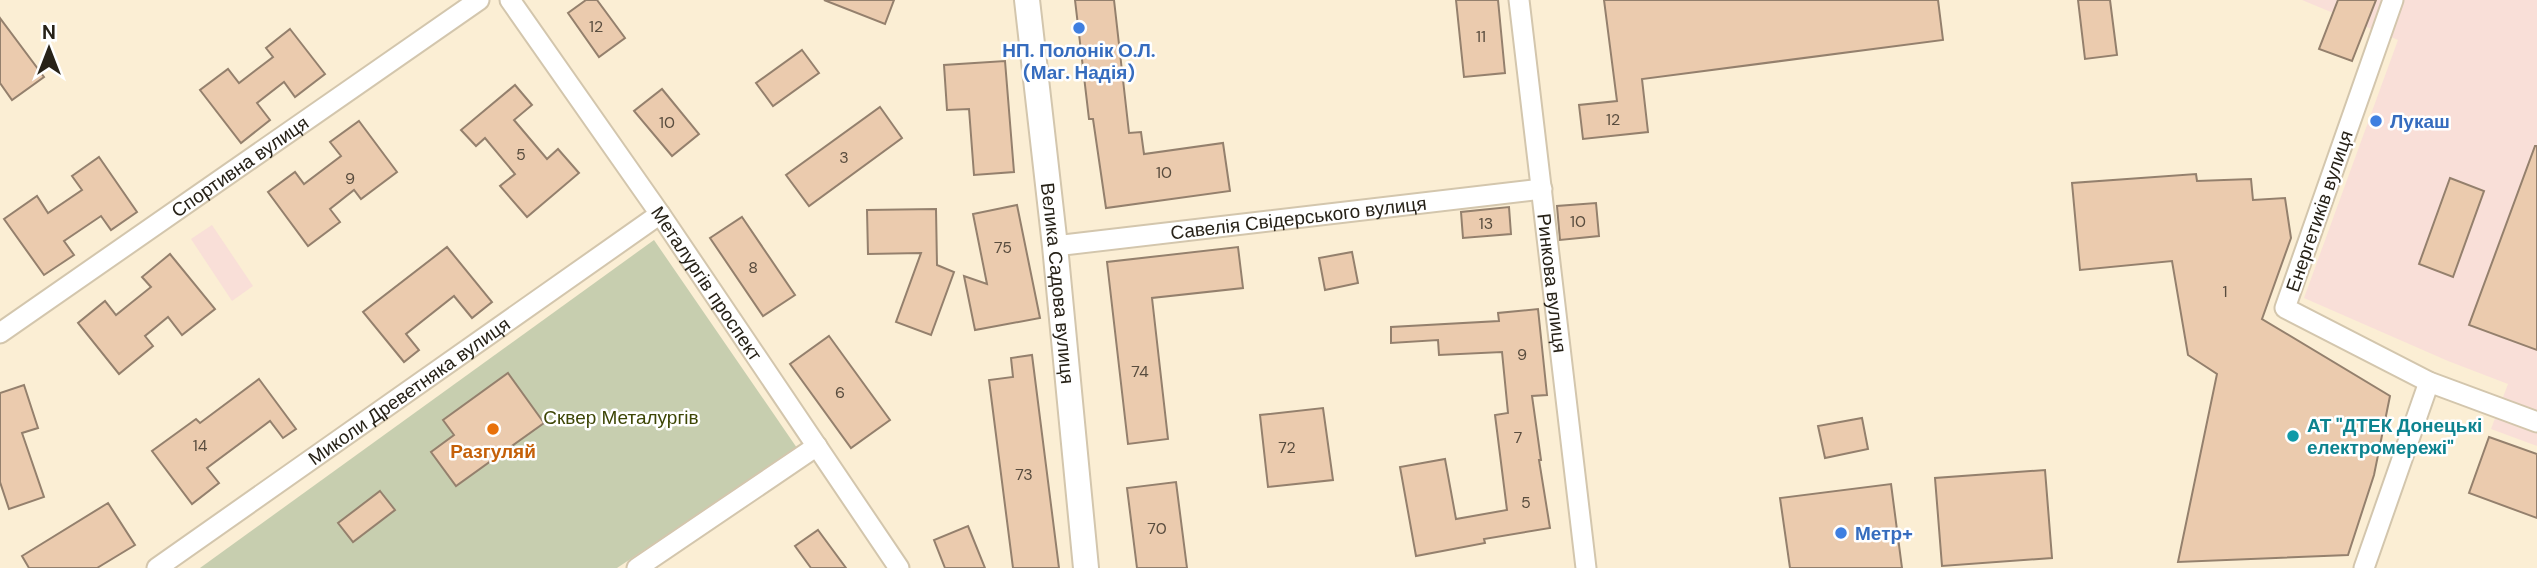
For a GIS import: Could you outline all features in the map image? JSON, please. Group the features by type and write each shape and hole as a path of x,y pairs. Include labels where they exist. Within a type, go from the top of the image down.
{"street":[{"name":"Спортивна вулиця","path":"0,333 479,0"},
{"name":"Металургів проспект","path":"510,0 660,214 899,568"},
{"name":"Велика Садова вулиця","path":"1027,0 1055,246 1086,568"},
{"name":"Ринкова вулиця","path":"1520,0 1586,568"},
{"name":"Енергетиків вулиця","path":"2393,0 2285,308 2430,382"},
{"name":"Савелія Свідерського вулиця","path":"1055,246 1542,189"},
{"name":"Миколи Древетняка вулиця","path":"157,568 660,214"},
{"path":"2364,568 2430,382 2537,422"},
{"path":"637,568 817,446"}],"shaded area":[{"path":"2302,0 2537,0 2537,446 2491,429 2508,384 2448,361 2304,298 2398,40"},
{"path":"212,225 253,286 232,301 191,239"}],"green space":[{"name":"Сквер Металургів","path":"654,240 797,448 617,568 200,568"}],"building":[{"path":"586,0 597,0 625,38 599,57 568,13"},
{"path":"824,0 894,0 885,24"},
{"path":"1075,0 1114,0 1129,133 1141,132 1144,154 1223,143 1230,191 1106,208 1093,119 1089,119"},
{"path":"1456,0 1498,0 1505,73 1464,77"},
{"path":"1604,0 1938,0 1943,40 1642,79 1648,132 1583,139 1579,105 1617,101"},
{"path":"2078,0 2110,0 2117,55 2085,59"},
{"path":"2338,0 2376,0 2352,61 2319,49"},
{"path":"0,18 44,77 12,100 0,83"},
{"path":"290,29 325,74 295,97 284,82 257,103 270,120 241,143 200,90 228,69 239,83 273,57 266,48"},
{"path":"802,50 819,73 773,106 756,83"},
{"path":"1005,61 1014,172 974,175 969,109 947,110 944,65"},
{"path":"515,85 532,105 514,120 547,159 558,149 579,173 527,217 500,186 515,174 485,138 476,146 461,130"},
{"path":"662,89 699,134 672,156 634,111"},
{"path":"880,107 902,138 809,206 786,175"},
{"path":"359,121 397,172 361,199 354,190 330,209 340,222 308,246 268,192 295,172 304,184 341,156 330,142"},
{"path":"2537,146 2537,350 2469,325"},
{"path":"99,157 137,212 111,230 101,216 64,241 74,255 44,275 4,219 37,196 48,213 82,190 72,176"},
{"path":"2196,174 2197,181 2251,179 2253,200 2285,198 2291,238 2262,319 2390,396 2374,475 2348,555 2178,562 2217,374 2188,355 2172,261 2080,270 2072,183"},
{"path":"2450,178 2484,191 2453,277 2419,264"},
{"path":"1596,203 1599,236 1560,240 1557,206"},
{"path":"1017,205 1040,318 975,330 964,276 987,284 973,214"},
{"path":"1509,207 1511,234 1463,238 1461,212"},
{"path":"936,209 937,265 954,272 931,335 896,322 921,253 868,254 867,210"},
{"path":"742,217 795,295 763,316 710,238"},
{"path":"447,247 492,302 472,318 454,296 406,334 419,350 404,362 363,312"},
{"path":"1238,247 1243,288 1152,298 1168,439 1128,444 1107,262"},
{"path":"1352,252 1358,283 1325,290 1319,258"},
{"path":"170,254 215,309 182,335 168,317 145,336 153,346 119,374 78,323 105,301 116,315 151,287 142,277"},
{"path":"1538,309 1547,395 1532,396 1550,528 1484,539 1485,543 1416,556 1400,467 1445,459 1456,519 1507,510 1495,415 1508,413 1502,352 1439,355 1438,340 1391,343 1391,327 1499,321 1498,313"},
{"path":"829,336 890,420 851,448 790,364"},
{"path":"1032,355 1059,568 1013,568 989,380 1013,377 1011,358"},
{"name":"Разгуляй","path":"508,373 544,423 456,486 431,452 454,435 443,420"},
{"path":"259,379 296,429 283,438 270,421 207,468 219,483 192,504 152,451 196,419 200,423"},
{"path":"24,385 38,428 22,433 44,497 9,509 0,482 0,393"},
{"path":"1323,408 1333,480 1268,487 1260,415"},
{"path":"1862,418 1868,449 1825,458 1818,426"},
{"path":"2489,437 2537,454 2537,518 2469,493"},
{"path":"2045,470 2052,558 1942,566 1935,478"},
{"path":"1176,482 1187,568 1137,568 1127,488"},
{"name":"Метр+","path":"1891,484 1902,568 1790,568 1780,498"},
{"path":"380,491 395,510 353,542 338,523"},
{"path":"108,503 135,545 97,568 29,568 22,556"},
{"path":"968,526 985,568 945,568 934,540"},
{"path":"818,530 846,568 811,568 795,546"}],"place":[{"name":"НП. Полонік О.Л. (Маг. Надія)","path":"1079,28"},
{"name":"Лукаш","path":"2376,121"},
{"name":"Разгуляй","path":"493,429"},
{"name":"АТ \"ДТЕК Донецькі електромережі\"","path":"2293,436"},
{"name":"Метр+","path":"1841,533"}]}
